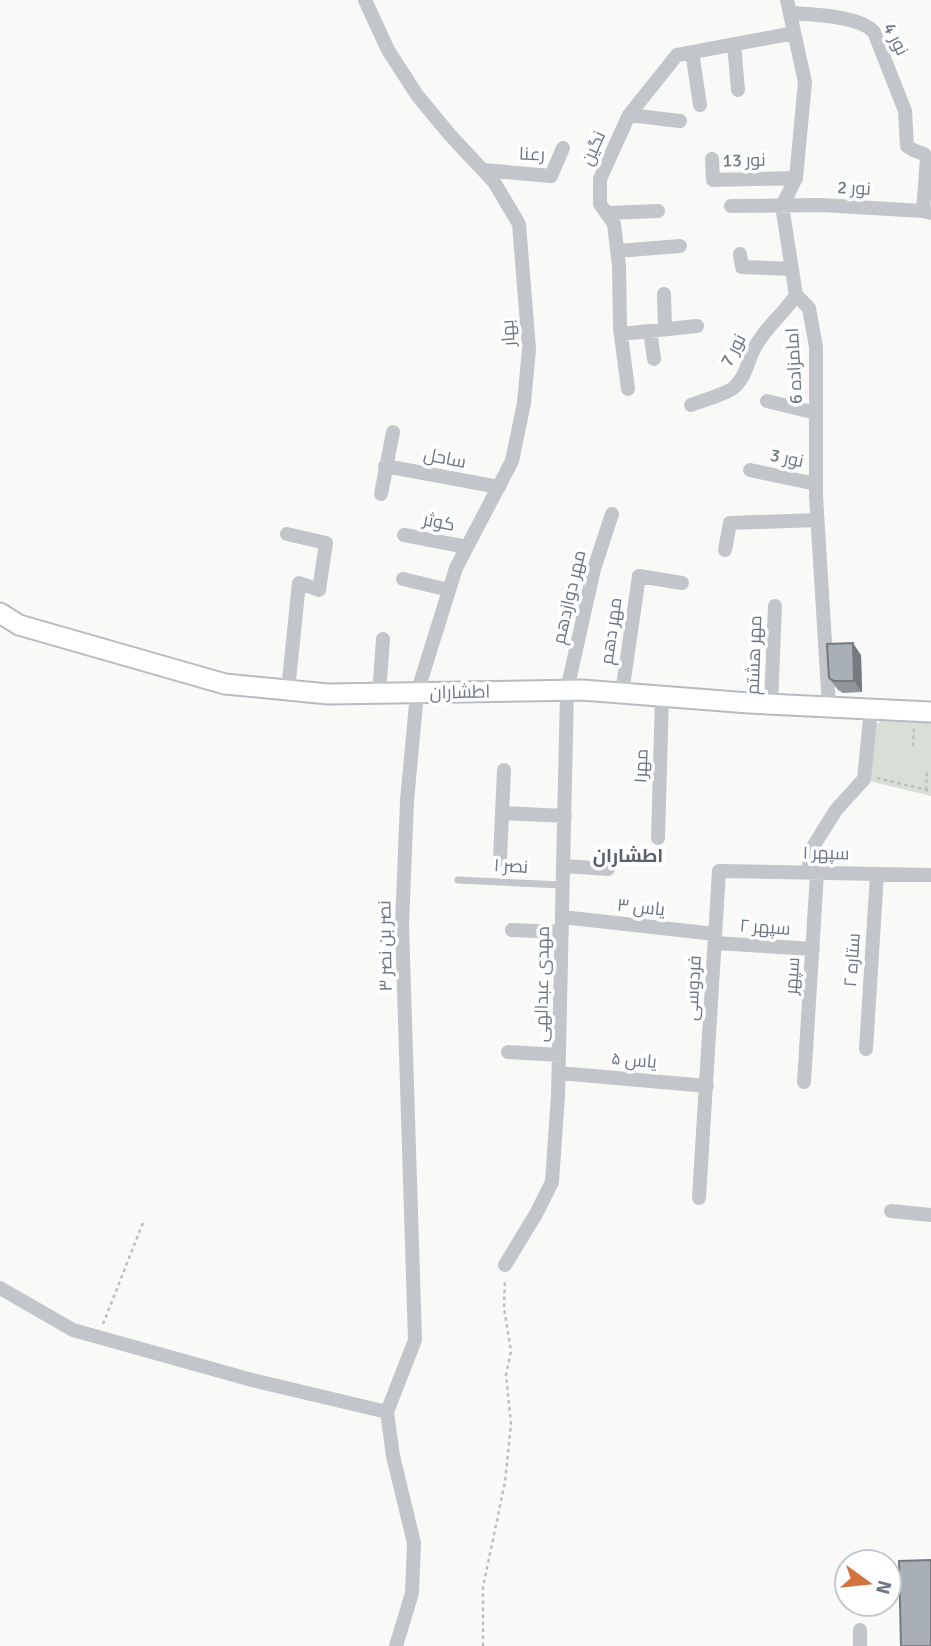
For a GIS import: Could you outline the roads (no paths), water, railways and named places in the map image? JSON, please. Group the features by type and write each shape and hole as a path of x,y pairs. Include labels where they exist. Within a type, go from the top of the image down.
{"street":[{"name":"بهار","path":"365,0 388,50 416,96 494,181 519,224 529,349 524,404 512,461 456,568 417,692"},
{"path":"782,206 796,178 804,82 788,6"},
{"name":"نور 4","path":"788,6 867,25 874,32 905,111 907,146 925,154 927,158 927,212"},
{"name":"نگین","path":"628,389 621,334 614,224 600,204 600,179 629,115 677,55 794,33"},
{"path":"734,44 738,90"},
{"path":"692,52 700,105"},
{"path":"629,115 680,121"},
{"name":"رعنا","path":"483,170 551,176 563,148"},
{"name":"نور 13","path":"712,159 713,180 796,178"},
{"name":"نور 2","path":"731,206 821,205 927,212"},
{"name":"امامزاده 6","path":"782,206 796,295 809,308 816,347 817,520 830,707"},
{"path":"607,213 658,211"},
{"path":"617,251 680,246"},
{"path":"740,254 742,267 792,269"},
{"path":"664,294 665,329"},
{"name":"نور 7","path":"691,405 732,388 746,371 753,351 768,327 785,312 796,295"},
{"path":"621,334 697,326"},
{"path":"650,331 654,359"},
{"path":"767,401 816,413"},
{"path":"381,495 393,432"},
{"name":"ساحل","path":"385,466 499,487"},
{"name":"نور 3","path":"750,470 816,484"},
{"name":"مهر دوازدهم","path":"568,690 594,569 612,514"},
{"path":"725,550 730,523 817,520"},
{"path":"287,534 327,543 319,590 299,583 288,690"},
{"name":"کوثر","path":"404,535 467,547"},
{"name":"مهر دهم","path":"622,693 639,576 682,583"},
{"path":"403,579 449,590"},
{"name":"مهر هشتم","path":"771,704 775,606"},
{"name":"اطشاران","path":"0,612 19,625 225,684 328,694 568,690 931,712"},
{"path":"379,693 383,639"},
{"name":"مهدی عبدالهی","path":"505,1265 552,1182 559,1073 568,690"},
{"name":"نصر بن نصر ۳","path":"387,1412 415,1340 402,925 407,801 417,692"},
{"name":"مهر۱","path":"658,838 662,696"},
{"name":"سپهر","path":"804,1082 813,949 811,850 836,810 864,779 871,709"},
{"path":"499,859 503,770"},
{"path":"503,813 565,816"},
{"path":"564,866 608,869"},
{"name":"سپهر ۱","path":"719,871 931,874"},
{"name":"فردوسی","path":"699,1198 719,871"},
{"name":"ستاره ۲","path":"866,1049 877,874"},
{"name":"یاس ۳","path":"512,930 562,925 715,938"},
{"name":"سپهر ۲","path":"715,938 813,949"},
{"path":"508,1052 559,1055"},
{"name":"یاس ۵","path":"559,1073 706,1086"},
{"path":"891,1211 931,1215"},
{"path":"0,1287 73,1330 252,1380 387,1412 414,1542 412,1593 396,1646"},
{"path":"860,1630 860,1646"}],"lane":[{"name":"نصر ۱","path":"458,880 563,885"}],"district":[{"name":"اطشاران","path":"628,856"}]}
